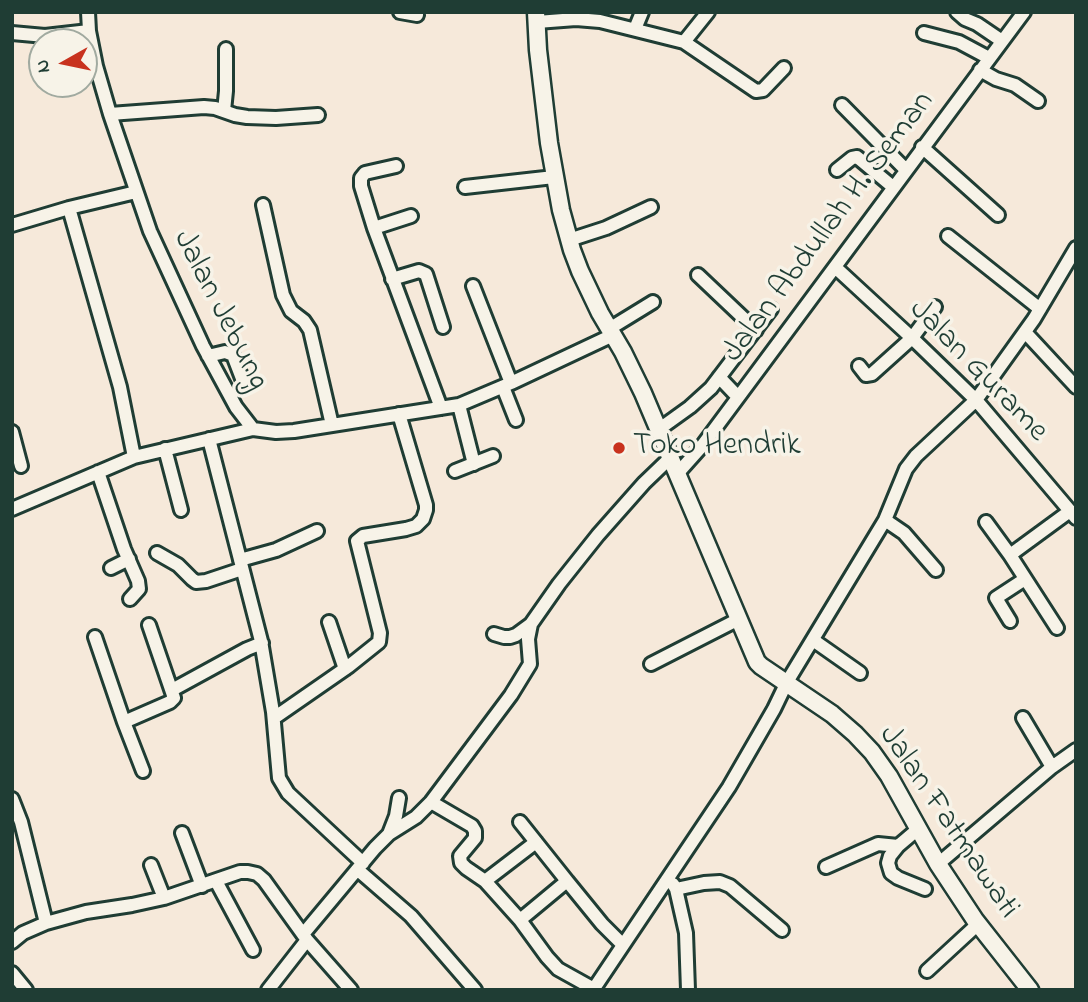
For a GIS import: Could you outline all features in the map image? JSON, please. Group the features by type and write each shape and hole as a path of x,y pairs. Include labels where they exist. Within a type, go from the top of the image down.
{"street":[{"path":"400,12 417,15"},
{"path":"635,29 642,12"},
{"path":"684,43 708,12"},
{"path":"957,12 1002,41"},
{"name":"Jalan Abdullah H. Seman","path":"677,474 702,446 1024,12"},
{"path":"537,17 600,22 684,43 758,92 784,68"},
{"name":"Jalan Fatmawati","path":"537,17 541,82 554,177 579,271 629,364 757,662 832,715 872,752 889,776 937,864 978,924 1030,990"},
{"path":"924,33 959,41 989,58"},
{"path":"224,111 226,50"},
{"path":"980,69 996,79 1015,85 1038,101"},
{"name":"Jalan Jebung","path":"98,73 150,232 208,356 236,407 253,429 276,432 459,405 507,385 611,332 653,302"},
{"path":"842,104 906,170"},
{"path":"110,114 204,107 247,117 318,115"},
{"path":"922,147 998,215"},
{"path":"837,170 857,157 893,187"},
{"path":"396,166 365,173 361,178 361,186 392,279 441,408"},
{"path":"466,187 554,177"},
{"path":"12,225 136,192"},
{"path":"263,205 283,295 291,311 304,321 310,330 332,425"},
{"path":"569,240 606,228 651,207"},
{"path":"69,208 120,387 134,457"},
{"path":"374,228 411,216"},
{"path":"948,236 1040,309"},
{"path":"431,802 473,829 475,838 460,856 463,866 485,881 558,969 594,989 729,787 775,709 787,682 885,520 910,462 976,400 1025,332 1076,248"},
{"name":"Jalan Gurame","path":"835,267 976,400 1073,514"},
{"path":"392,279 419,271 426,274 443,327"},
{"path":"698,275 756,330"},
{"path":"473,286 507,385 516,420"},
{"path":"859,366 866,374 872,374 912,338 935,307"},
{"path":"658,430 690,407 719,377 771,309"},
{"path":"1025,332 1073,377"},
{"path":"208,356 226,352 233,355 243,381"},
{"path":"719,377 738,397"},
{"path":"459,405 474,464"},
{"path":"274,718 377,644 380,633 358,539 416,526 425,515 426,505 399,414"},
{"path":"12,509 134,457 253,429"},
{"path":"12,432 21,466"},
{"path":"209,439 262,643 274,718 277,769 282,786 411,916 475,990"},
{"path":"165,449 181,510"},
{"path":"456,471 493,456"},
{"path":"494,634 510,637 531,624 598,535 670,458"},
{"path":"98,472 139,585 137,592 130,599"},
{"path":"1010,555 1073,514"},
{"path":"885,520 899,528 936,570"},
{"path":"986,522 1057,628"},
{"path":"157,553 178,565 196,582 206,581 317,531"},
{"path":"111,568 129,559"},
{"path":"1010,621 996,598 1025,579"},
{"path":"651,664 739,619"},
{"path":"329,622 345,669"},
{"path":"268,990 305,937 360,867 389,834 416,817 431,802 511,695 530,664 528,639 531,624"},
{"path":"124,722 174,698 149,625"},
{"path":"95,637 143,771"},
{"path":"813,640 860,673"},
{"path":"173,690 262,643"},
{"path":"1023,718 1052,767"},
{"path":"937,864 1076,750"},
{"path":"389,834 399,798"},
{"path":"12,799 21,822 46,923"},
{"path":"520,822 603,924 624,945"},
{"path":"918,829 898,846 888,859 888,866 891,873 898,878 925,889"},
{"path":"181,833 202,886"},
{"path":"485,881 536,842"},
{"path":"826,867 878,844 898,846"},
{"path":"151,865 164,898"},
{"path":"12,942 23,933 46,923 86,912 164,898 240,872 248,872 257,874 264,880 305,937 351,990"},
{"path":"668,877 676,889 686,933 688,990"},
{"path":"216,881 253,950"},
{"path":"520,920 567,881"},
{"path":"676,889 720,882 730,886 782,930"},
{"path":"927,971 978,924"},
{"path":"12,973 26,990"}],"place":[{"name":"Toko Hendrik","path":"619,448"}]}
